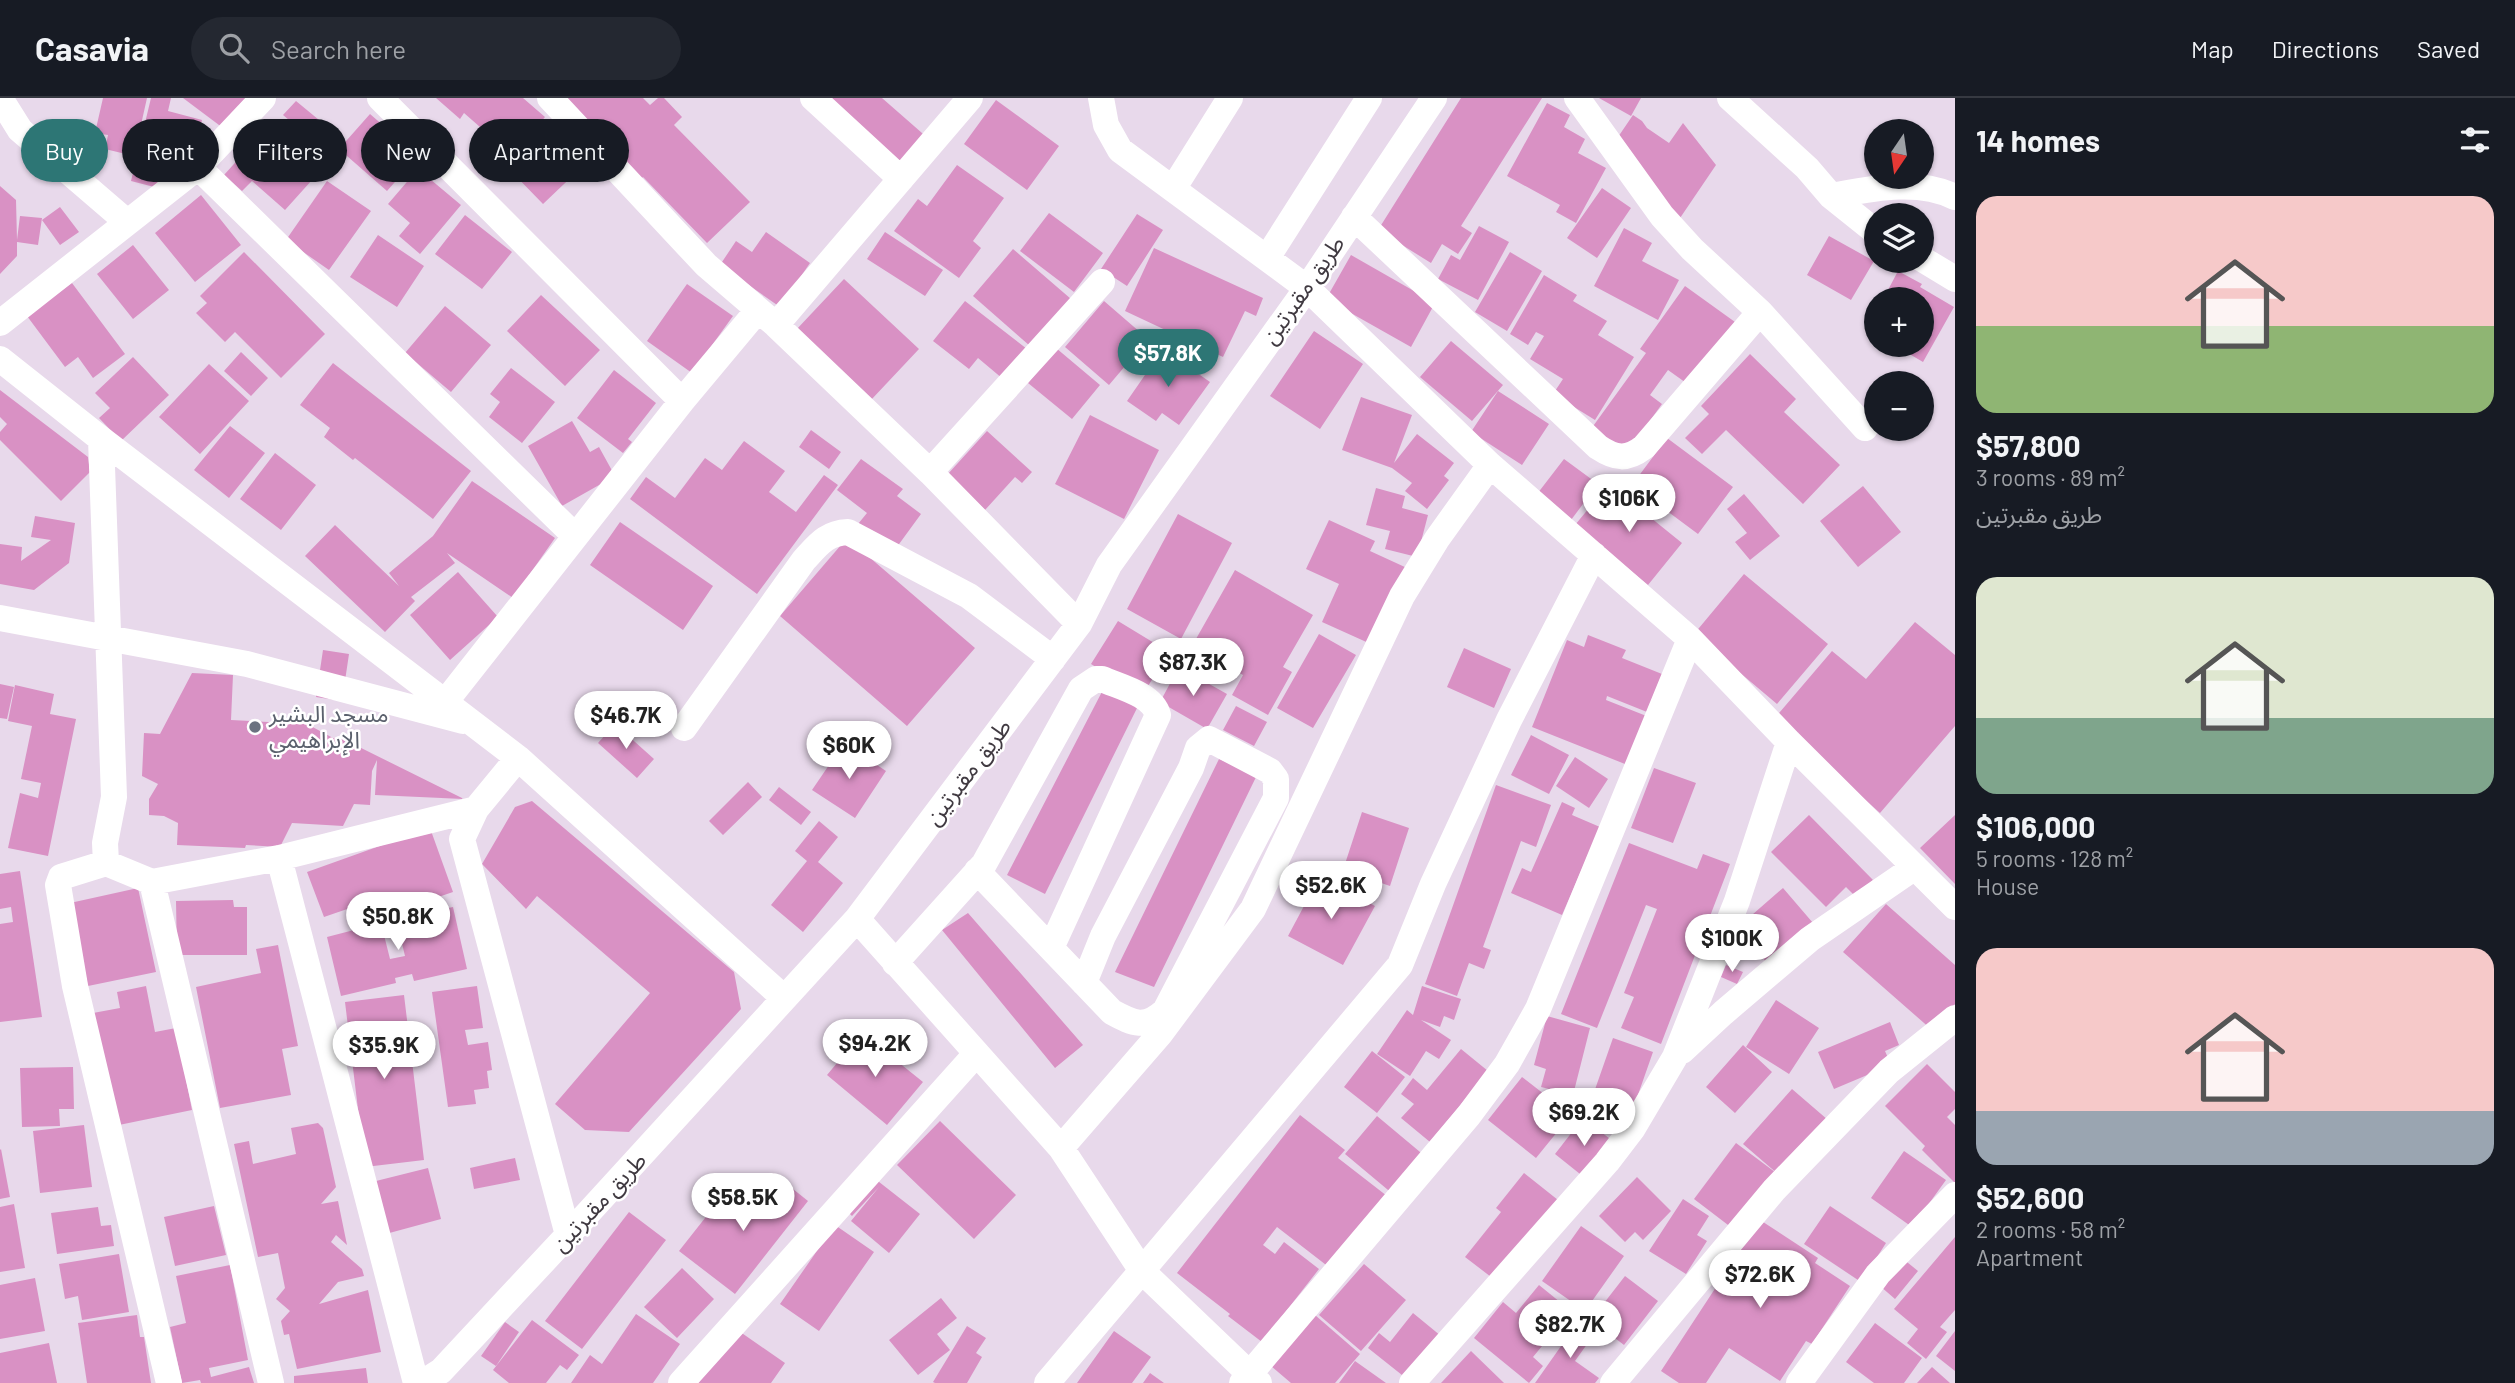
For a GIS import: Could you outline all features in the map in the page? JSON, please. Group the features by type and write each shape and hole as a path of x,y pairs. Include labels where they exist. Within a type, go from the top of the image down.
{"street":[{"path":"219,145 263,98"},
{"path":"380,98 682,401"},
{"path":"551,98 706,265 767,318 930,472 1079,624"},
{"path":"813,98 901,179"},
{"path":"446,701 682,401 767,318 901,179 970,98"},
{"path":"1101,98 1106,125 1120,150 1307,288 1490,465 1690,639 1955,907"},
{"path":"1173,189 1230,98"},
{"path":"1267,258 1369,98"},
{"name":"طريق مقبرتين","path":"440,1379 857,919 1079,624 1109,565 1307,288 1434,98"},
{"path":"1577,98 1662,216 1692,249 1760,312 1864,427"},
{"path":"1730,98 1736,98"},
{"path":"1730,98 1807,168 1831,197 1864,223"},
{"path":"2,104 20,130 127,222"},
{"path":"4,313 179,182"},
{"path":"213,182 575,536"},
{"path":"1831,197 1882,187 1923,189 1955,197"},
{"path":"1354,217 1598,447 1621,458 1644,447 1760,312"},
{"path":"1934,266 1955,279"},
{"path":"930,472 1102,282"},
{"path":"0,359 518,758 784,998"},
{"path":"101,439 114,797 105,843 106,863"},
{"path":"1060,1148 1160,1034 1253,909 1402,596 1437,539 1490,465"},
{"path":"684,728 804,560 824,538 838,533 848,532 969,596 1053,659"},
{"path":"1047,1383 1400,965 1433,884 1508,720 1594,555"},
{"path":"0,618 109,636 247,664 474,723"},
{"path":"857,919 1060,1148 1142,1271 1250,1380 1469,1115 1507,1064 1538,1009 1690,639"},
{"path":"895,963 984,864 1081,689 1102,678 1148,699 1158,715 1051,948"},
{"path":"977,871 1051,948 1084,983 1112,1012 1139,1023 1154,1021 1165,1011 1276,798 1276,779 1270,771 1209,739 1198,748 1191,768 1103,936 1084,983"},
{"path":"1412,1383 1607,1162 1633,1128 1675,1057 1737,901 1789,742"},
{"path":"518,758 476,808 463,839 568,1235"},
{"path":"169,1383 75,986 58,885 61,877 106,863 152,882 279,858 476,808"},
{"path":"279,858 416,1383"},
{"path":"1675,1057 1810,940 1915,867"},
{"path":"152,882 271,1383"},
{"path":"1613,1383 1774,1190 1889,1071 1955,1018"},
{"path":"681,1383 975,1054"},
{"path":"1799,1383 1878,1274 1955,1195"}],"building":[{"path":"103,98 147,98 142,119 122,119 122,153 108,150 108,119 98,119"},
{"path":"151,98 171,98 168,111 198,119 146,119"},
{"path":"183,98 246,98 223,128 219,125 219,119 211,119"},
{"path":"436,98 523,98 545,117 471,119 464,113 460,119"},
{"path":"563,98 643,98 650,105 658,98 664,98 682,117 674,125 750,202 707,243 643,177 640,180 629,168 629,119 583,119"},
{"path":"822,98 882,98 930,140 904,169"},
{"path":"1461,98 1542,98 1461,226 1472,233 1458,254 1442,244 1431,263 1378,230"},
{"path":"1599,98 1641,98 1631,116"},
{"path":"996,100 1059,146 1027,190 964,144"},
{"path":"296,101 318,119 288,119 283,115"},
{"path":"1547,103 1570,115 1564,127 1585,139 1578,153 1606,168 1576,223 1556,212 1560,205 1507,176"},
{"path":"1633,115 1669,143 1683,123 1716,165 1678,221 1618,137"},
{"path":"361,124 361,168 347,156 347,140"},
{"path":"233,165 233,182 251,182 242,191 224,175"},
{"path":"957,165 1004,198 973,241 981,248 959,278 894,231 918,199 927,206"},
{"path":"135,182 159,182 158,188"},
{"path":"253,182 310,182 285,210"},
{"path":"326,182 371,211 329,270 286,240"},
{"path":"377,182 395,182 387,191"},
{"path":"407,182 434,182 461,205 420,254 399,236 410,223 388,204"},
{"path":"522,182 566,182 543,204"},
{"path":"0,186 16,200 17,240 20,216 42,218 38,245 17,242 17,256 0,274"},
{"path":"1602,188 1631,208 1597,258 1567,238"},
{"path":"201,195 241,245 195,282 155,233"},
{"path":"60,207 79,232 60,245 42,220"},
{"path":"1049,213 1103,253 1074,292 1020,251"},
{"path":"1137,214 1163,230 1127,286 1101,269"},
{"path":"465,215 512,252 482,289 435,254"},
{"path":"1479,226 1509,242 1478,300 1438,279 1451,255 1460,260"},
{"path":"1624,228 1652,243 1642,261 1679,280 1658,320 1594,286"},
{"path":"766,232 810,263 780,307 720,265 736,241 752,252"},
{"path":"885,232 943,270 925,296 867,259"},
{"path":"378,235 424,266 397,307 350,277"},
{"path":"1829,236 1864,255 1864,273 1867,273 1851,300 1807,275"},
{"path":"133,245 169,290 133,319 97,274"},
{"path":"1154,248 1263,298 1256,316 1245,311 1223,357 1125,311"},
{"path":"1013,249 1071,299 1030,346 973,296"},
{"path":"244,252 325,334 281,378 235,332 225,342 196,313 207,303 200,296"},
{"path":"1510,252 1542,271 1507,331 1475,312"},
{"path":"1351,255 1435,303 1411,347 1326,299"},
{"path":"1897,273 1922,284 1920,287 1890,287"},
{"path":"1544,275 1577,295 1573,301 1607,321 1598,335 1634,357 1595,420 1553,394 1563,379 1530,359 1544,336 1536,332 1528,345 1510,334"},
{"path":"844,279 919,349 871,400 796,330"},
{"path":"72,283 125,354 93,378 78,357 65,367 27,316"},
{"path":"687,284 733,316 692,373 647,341"},
{"path":"1685,286 1735,322 1689,385 1668,370 1650,395 1662,404 1626,454 1591,429 1646,353 1640,349"},
{"path":"541,295 600,350 565,386 507,331"},
{"path":"1934,295 1954,307 1934,342"},
{"path":"965,301 1027,349 1003,379 978,358 969,369 933,341"},
{"path":"1104,301 1148,339 1109,385 1065,347"},
{"path":"445,306 491,345 451,392 405,353"},
{"path":"1314,331 1363,364 1320,429 1270,396"},
{"path":"1451,341 1503,385 1472,421 1420,377"},
{"path":"1056,348 1100,385 1072,419 1028,383"},
{"path":"1163,349 1210,382 1179,425 1162,413 1156,421 1127,401"},
{"path":"241,352 268,378 251,396 224,371"},
{"path":"1750,354 1796,399 1784,412 1840,465 1803,504 1726,430 1702,454 1685,438 1709,414 1701,406"},
{"path":"133,357 169,395 121,441 99,418 110,408 95,393"},
{"path":"333,363 471,471 433,519 324,437 330,428 300,405"},
{"path":"209,364 249,401 200,454 159,417"},
{"path":"511,368 555,402 522,443 489,417 500,402 490,394"},
{"path":"614,370 656,403 628,439 632,442 623,453 577,418"},
{"path":"0,390 88,457 90,472 61,501 0,440 0,432 7,424 0,417"},
{"path":"1498,391 1549,424 1522,465 1471,432"},
{"path":"1361,397 1412,415 1394,463 1417,434 1454,463 1444,476 1449,480 1427,509 1405,491 1412,483 1392,468 1342,450"},
{"path":"1090,415 1159,450 1124,519 1055,484"},
{"path":"572,421 590,452 599,447 615,476 562,506 528,446"},
{"path":"230,426 265,453 229,498 194,470"},
{"path":"811,430 841,452 829,469 799,447"},
{"path":"987,431 1032,472 1022,483 1015,477 985,510 947,475"},
{"path":"1667,438 1733,487 1698,534 1632,485"},
{"path":"744,441 785,471 769,492 796,512 824,475 838,485 757,594 630,499 646,477 675,498 705,458 722,470"},
{"path":"275,453 316,485 281,530 240,499"},
{"path":"861,459 903,489 897,496 921,514 894,551 858,524 867,513 837,490"},
{"path":"1564,459 1598,484 1568,524 1534,498"},
{"path":"472,481 555,538 513,598 447,553 455,563 411,597 415,601 385,632 305,556 335,525 399,586 389,573 433,536"},
{"path":"1609,484 1682,543 1648,585 1575,525"},
{"path":"1863,486 1901,532 1858,567 1820,521"},
{"path":"1376,488 1405,496 1402,508 1428,515 1417,557 1385,549 1390,531 1366,525"},
{"path":"1744,494 1780,536 1750,560 1735,542 1747,533 1727,509"},
{"path":"1178,514 1232,543 1181,639 1127,609"},
{"path":"35,516 75,523 69,563 34,590 0,584 0,544 22,547 21,561 51,540 31,537"},
{"path":"1329,520 1375,541 1370,551 1407,568 1373,645 1322,622 1339,584 1306,569"},
{"path":"620,522 713,586 683,630 590,565"},
{"path":"847,538 975,648 907,726 780,616"},
{"path":"1235,570 1313,615 1283,667 1292,672 1268,715 1232,695 1243,675 1192,646"},
{"path":"458,572 498,617 450,660 410,615"},
{"path":"1744,574 1828,644 1777,704 1694,634"},
{"path":"1118,621 1169,652 1142,696 1091,664"},
{"path":"1915,622 1955,655 1955,726 1880,813 1774,719 1832,651 1866,679"},
{"path":"1319,634 1356,655 1313,728 1277,708"},
{"path":"1588,635 1626,650 1622,658 1662,674 1647,712 1607,696 1606,700 1649,717 1630,766 1532,727 1567,640 1584,647"},
{"path":"1464,648 1511,669 1494,708 1447,687"},
{"path":"323,650 349,654 342,701 316,697"},
{"path":"1179,667 1227,694 1207,729 1160,702"},
{"path":"192,673 233,675 231,720 307,724 464,799 375,795 377,760 372,771 370,805 354,804 343,826 292,823 280,847 177,845 178,823 164,816 149,815 149,799 158,784 142,776 144,733 160,734"},
{"path":"0,684 14,687 7,719 0,718"},
{"path":"1106,684 1142,698 1045,894 1007,875"},
{"path":"15,685 54,694 50,714 76,719 48,856 8,848 20,793 38,798 41,783 21,779 32,726 8,721"},
{"path":"1236,706 1267,722 1254,746 1223,730"},
{"path":"615,724 654,759 637,778 598,743"},
{"path":"1531,735 1569,755 1549,794 1511,775"},
{"path":"844,743 886,771 855,818 812,790"},
{"path":"1575,757 1608,779 1589,808 1556,786"},
{"path":"1219,759 1257,775 1154,987 1115,972"},
{"path":"1654,768 1696,783 1673,843 1631,828"},
{"path":"748,782 762,797 723,835 709,821"},
{"path":"1496,785 1551,805 1536,847 1521,841 1483,947 1491,950 1484,969 1469,963 1457,996 1425,984"},
{"path":"779,787 811,812 801,825 769,800"},
{"path":"532,801 734,972 741,1009 629,1132 585,1130 555,1104 650,993 537,896 526,909 482,864 515,807"},
{"path":"1562,802 1575,808 1572,815 1600,827 1562,915 1511,893 1522,868 1531,872"},
{"path":"1362,812 1409,828 1390,886 1343,870"},
{"path":"1809,815 1873,880 1856,897 1846,887 1826,907 1771,852"},
{"path":"1955,815 1955,884 1920,848"},
{"path":"819,821 838,837 818,862 843,883 803,932 771,905 807,861 795,851"},
{"path":"430,828 453,892 388,914 382,897 324,917 307,872"},
{"path":"1629,843 1697,869 1703,854 1730,864 1661,1044 1621,1028 1634,997 1624,993 1657,909 1646,905 1597,1028 1561,1014"},
{"path":"20,871 42,1017 0,1022 0,924 13,922 11,907 0,909 0,874"},
{"path":"1320,876 1375,906 1343,965 1288,936"},
{"path":"138,888 156,972 88,986 70,903"},
{"path":"1783,888 1813,923 1767,963 1737,928"},
{"path":"233,900 234,907 247,907 247,955 177,955 176,901"},
{"path":"1886,904 1955,965 1955,1004 1932,1030 1843,952"},
{"path":"453,907 467,969 414,981 412,974 395,978 396,983 341,996 327,937 381,923 390,959 405,956 396,919"},
{"path":"968,913 1083,1045 1055,1068 942,930"},
{"path":"278,945 298,1046 282,1049 291,1095 220,1108 196,987 261,973 256,949"},
{"path":"1726,965 1743,972 1737,984 1721,977"},
{"path":"146,986 155,1032 176,1028 192,1110 114,1126 93,1013 120,1008 117,992"},
{"path":"477,986 483,1028 465,1030 468,1045 488,1042 492,1070 487,1071 489,1088 474,1090 476,1104 448,1107 432,992"},
{"path":"1422,986 1461,999 1454,1020 1444,1016 1440,1027 1421,1020 1451,1040 1439,1059 1426,1051 1410,1076 1377,1054 1407,1010 1413,1015"},
{"path":"404,995 424,1160 365,1167 345,1002"},
{"path":"1776,1000 1819,1028 1789,1074 1746,1047"},
{"path":"1547,1016 1590,1028 1573,1095 1541,1087 1546,1069 1534,1065"},
{"path":"1890,1022 1899,1045 1885,1051 1891,1065 1834,1089 1818,1052"},
{"path":"862,1033 923,1082 887,1125 827,1075"},
{"path":"1613,1038 1653,1052 1626,1129 1572,1111 1578,1093 1592,1098"},
{"path":"1743,1045 1772,1072 1735,1113 1706,1087"},
{"path":"1461,1049 1488,1071 1430,1142 1401,1118 1414,1104 1401,1094 1413,1078 1427,1090"},
{"path":"1372,1051 1405,1077 1377,1113 1344,1087"},
{"path":"1927,1064 1955,1092 1955,1109 1947,1117 1955,1125 1955,1183 1922,1150 1925,1146 1885,1106"},
{"path":"73,1067 74,1109 59,1109 60,1126 22,1127 20,1068"},
{"path":"1522,1077 1571,1115 1536,1158 1488,1120"},
{"path":"1792,1089 1828,1120 1779,1175 1743,1144"},
{"path":"1300,1115 1345,1150 1338,1158 1387,1196 1330,1268 1277,1227 1263,1245 1275,1254 1284,1242 1319,1269 1262,1342 1177,1273"},
{"path":"1377,1116 1426,1157 1394,1195 1345,1154"},
{"path":"1583,1118 1614,1142 1585,1178 1555,1154"},
{"path":"940,1121 1016,1195 974,1239 897,1165"},
{"path":"318,1123 323,1128 336,1187 321,1204 338,1201 347,1245 336,1235 331,1242 362,1269 364,1276 338,1282 319,1304 368,1290 381,1352 297,1369 289,1334 284,1335 281,1321 290,1311 276,1299 285,1288 278,1253 258,1257 234,1144 249,1141 253,1164 296,1154 291,1128"},
{"path":"84,1125 92,1187 40,1193 33,1131"},
{"path":"1736,1143 1775,1172 1732,1228 1694,1199"},
{"path":"0,1150 10,1197 0,1199"},
{"path":"1904,1151 1946,1180 1912,1227 1871,1198"},
{"path":"515,1158 520,1180 474,1189 470,1168"},
{"path":"428,1168 441,1219 382,1235 368,1183"},
{"path":"773,1173 808,1201 735,1294 679,1251 720,1199 740,1215"},
{"path":"1524,1173 1558,1200 1495,1280 1465,1257 1501,1212 1496,1208"},
{"path":"1637,1177 1671,1211 1643,1240 1635,1232 1625,1242 1599,1216"},
{"path":"874,1178 920,1214 889,1253 851,1221 879,1187 852,1216 845,1209"},
{"path":"1683,1199 1709,1216 1697,1235 1707,1241 1686,1274 1649,1251"},
{"path":"14,1204 25,1268 0,1272 0,1207"},
{"path":"214,1206 226,1255 175,1266 164,1217"},
{"path":"1830,1206 1886,1243 1861,1282 1804,1244"},
{"path":"98,1207 101,1226 111,1225 114,1246 57,1254 51,1213"},
{"path":"629,1212 666,1240 582,1349 545,1321"},
{"path":"1760,1220 1818,1258 1815,1263 1850,1286 1812,1344 1806,1341 1780,1381 1729,1348 1706,1383 1679,1383 1661,1371"},
{"path":"835,1225 874,1252 819,1331 780,1304"},
{"path":"1581,1226 1624,1256 1585,1311 1542,1281"},
{"path":"1955,1237 1955,1310 1940,1327 1947,1332 1926,1359 1907,1343 1918,1329 1894,1309"},
{"path":"119,1254 129,1312 82,1320 78,1296 65,1299 59,1264"},
{"path":"1902,1258 1918,1271 1895,1299 1880,1286"},
{"path":"1364,1264 1406,1300 1361,1351 1319,1315"},
{"path":"230,1265 248,1360 209,1368 211,1377 249,1367 254,1383 201,1383 200,1380 182,1383 170,1327 186,1323 176,1276"},
{"path":"682,1268 714,1299 677,1338 644,1307"},
{"path":"1625,1276 1658,1301 1624,1345 1607,1332 1603,1337 1587,1325"},
{"path":"35,1278 45,1331 0,1339 0,1285"},
{"path":"1539,1285 1571,1311 1533,1357 1543,1366 1529,1383 1474,1338 1503,1302 1516,1313"},
{"path":"941,1298 957,1318 937,1334 950,1350 918,1375 889,1340"},
{"path":"1413,1313 1441,1336 1407,1379 1368,1348 1379,1333 1390,1342"},
{"path":"636,1314 680,1344 653,1383 571,1383 590,1355 602,1364"},
{"path":"137,1315 140,1337 144,1337 151,1383 87,1383 78,1323"},
{"path":"1315,1315 1360,1354 1335,1383 1291,1383 1271,1366"},
{"path":"532,1320 579,1355 567,1370 560,1365 546,1383 509,1383 493,1370"},
{"path":"505,1322 519,1332 496,1366 481,1356"},
{"path":"1578,1322 1595,1333 1575,1361 1599,1378 1595,1383 1535,1383"},
{"path":"1875,1323 1922,1358 1904,1383 1874,1383 1846,1362"},
{"path":"967,1326 986,1338 976,1353 982,1357 967,1383 933,1382"},
{"path":"736,1329 785,1363 771,1383 698,1383"},
{"path":"1114,1331 1151,1357 1132,1383 1077,1383"},
{"path":"1955,1331 1955,1371 1936,1356"},
{"path":"49,1343 57,1383 0,1383 0,1353"},
{"path":"1471,1351 1504,1383 1441,1383"},
{"path":"1355,1361 1386,1383 1339,1383"},
{"path":"1932,1367 1950,1383 1917,1383"},
{"path":"366,1368 368,1383 294,1383 294,1376"},
{"path":"1150,1373 1164,1383 1143,1383"}],"place":[{"name":"مسجد البشير الإبراهيمي","path":"255,727"}]}
